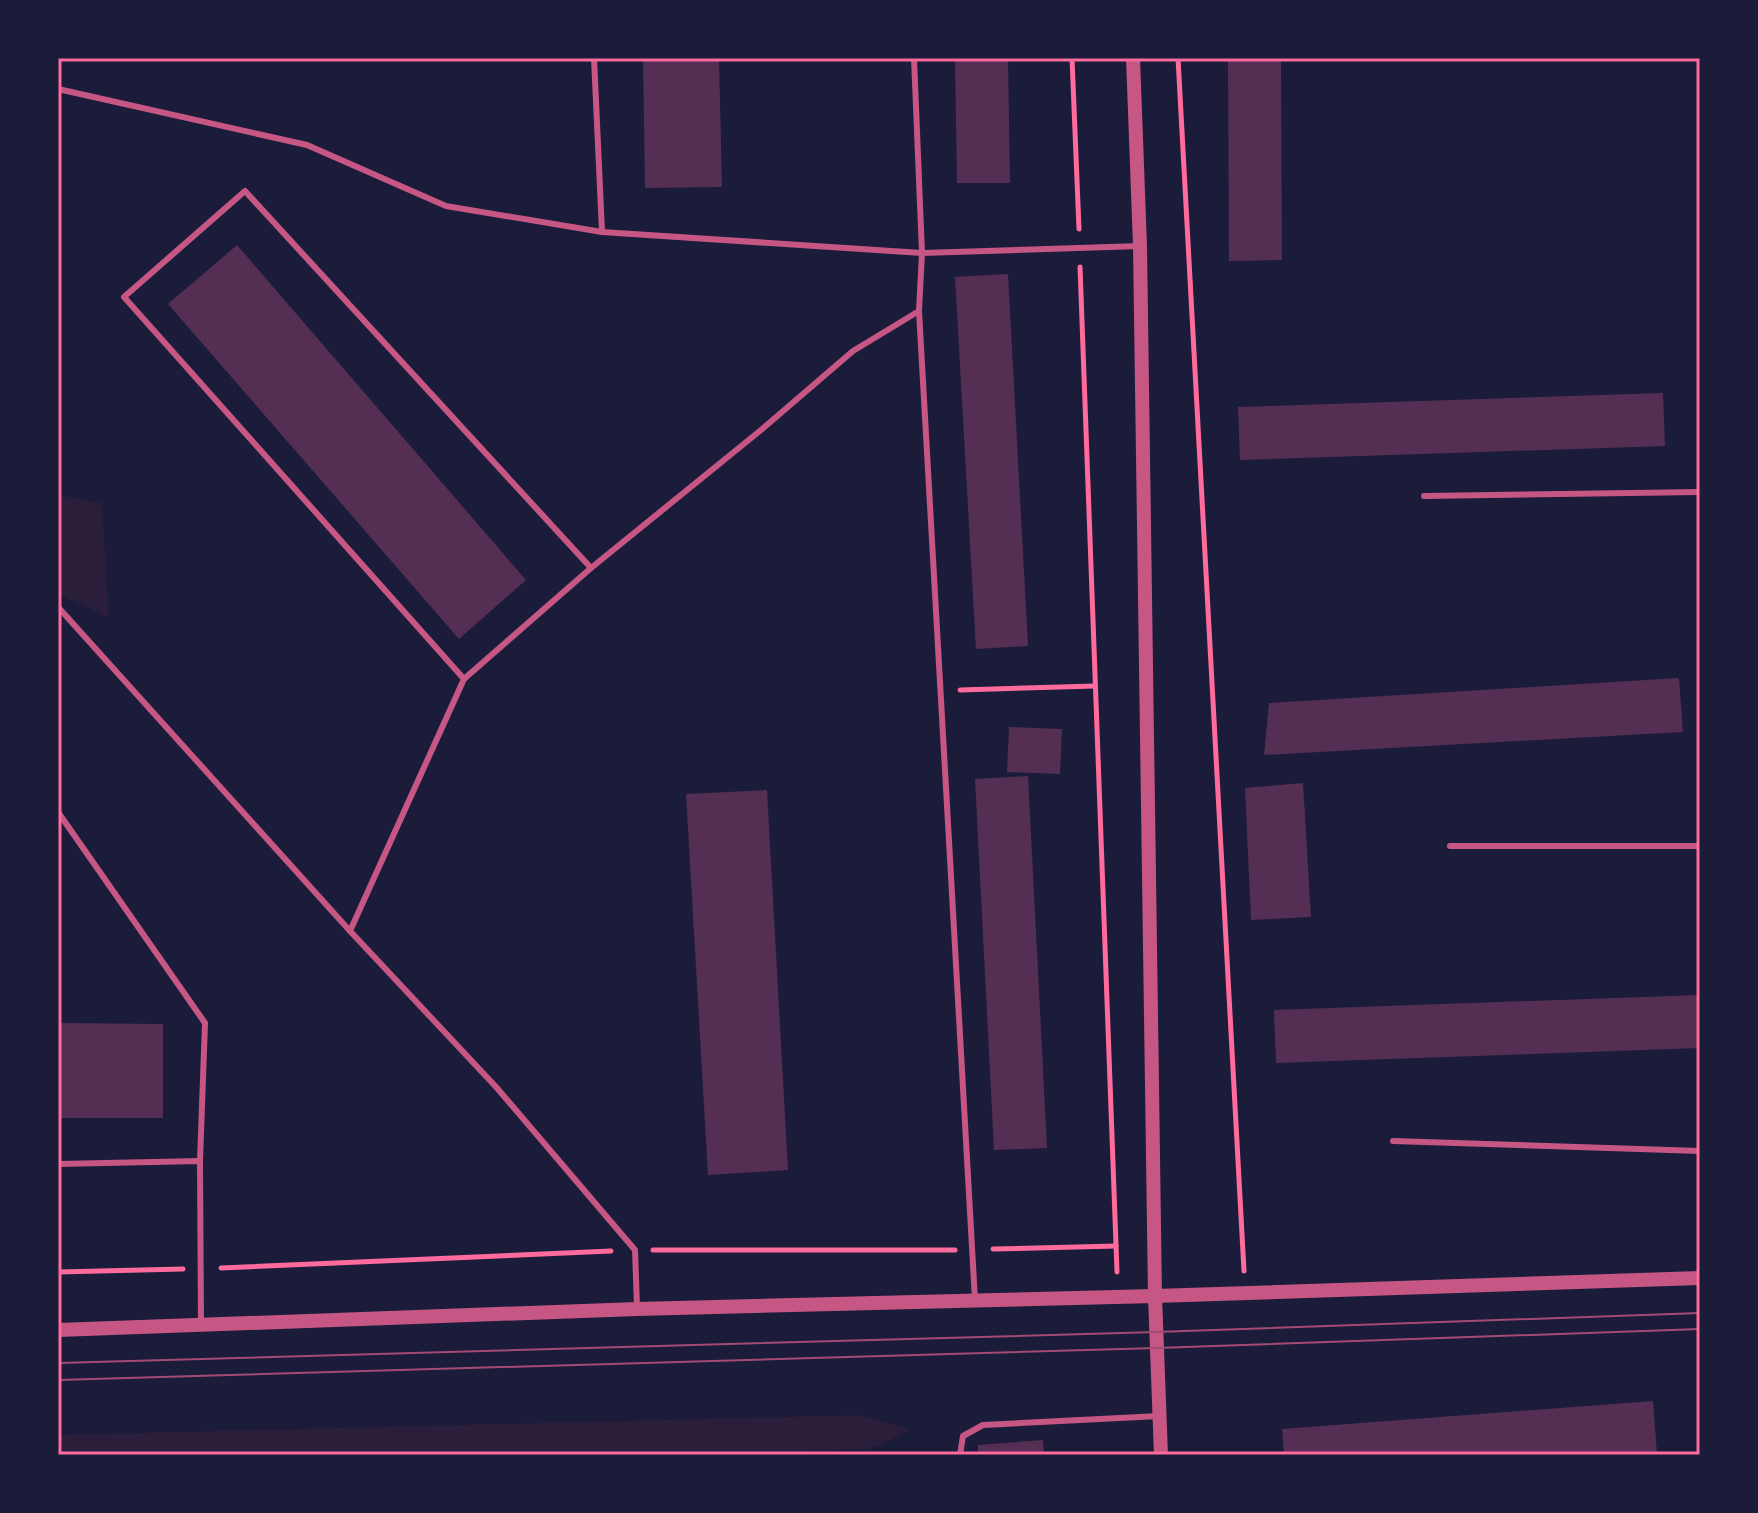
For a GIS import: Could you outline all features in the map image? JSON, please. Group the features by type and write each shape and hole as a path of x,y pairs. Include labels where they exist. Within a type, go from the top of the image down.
{"street":[{"path":"1133,58 1140,246 1155,1296 1161,1455"},
{"path":"58,1330 637,1309 1245,1294 1700,1278"}],"lane":[{"path":"594,58 602,232"},
{"path":"914,58 922,253 919,311 975,1300"},
{"path":"58,89 307,145 446,206 602,232 922,253 1140,246"},
{"path":"464,679 124,297 245,191 591,568"},
{"path":"350,931 464,679 591,568 853,351 919,311"},
{"path":"1424,496 1700,492"},
{"path":"58,607 350,931 497,1088 635,1250 637,1309"},
{"path":"58,812 205,1023 200,1161 201,1325"},
{"path":"1450,846 1700,846"},
{"path":"1393,1141 1700,1151"},
{"path":"58,1164 200,1161"},
{"path":"960,1455 963,1436 983,1425 1159,1416"}],"path":[{"path":"1072,58 1118,1297"},
{"path":"1178,58 1245,1294"},
{"path":"940,690 1095,686"},
{"path":"58,1272 200,1269 635,1250 972,1250 1116,1246"}],"shaded area":[{"path":"58,495 102,503 109,618 58,594"},
{"path":"860,1415 912,1430 869,1449 681,1455 58,1455 58,1435"}],"building":[{"path":"643,58 719,58 722,187 645,188"},
{"path":"955,58 1008,58 1010,183 957,183"},
{"path":"1228,58 1281,58 1282,260 1229,261"},
{"path":"237,245 526,580 459,639 168,304"},
{"path":"1008,274 1028,646 976,649 955,277"},
{"path":"1663,393 1665,446 1240,460 1238,407"},
{"path":"1679,678 1683,732 1264,755 1269,703"},
{"path":"1009,727 1062,729 1060,774 1007,772"},
{"path":"1028,776 1047,1148 994,1150 975,779"},
{"path":"1303,783 1311,917 1251,920 1245,788"},
{"path":"767,790 788,1170 708,1175 686,794"},
{"path":"1699,995 1700,1048 1276,1063 1274,1010"},
{"path":"58,1023 163,1024 163,1118 58,1118"},
{"path":"1653,1401 1657,1454 1284,1455 1282,1429"},
{"path":"1043,1440 1044,1455 978,1455 978,1445"}],"tram line":[{"path":"58,1363 1156,1332 1700,1313"},
{"path":"58,1380 1700,1329"}]}
